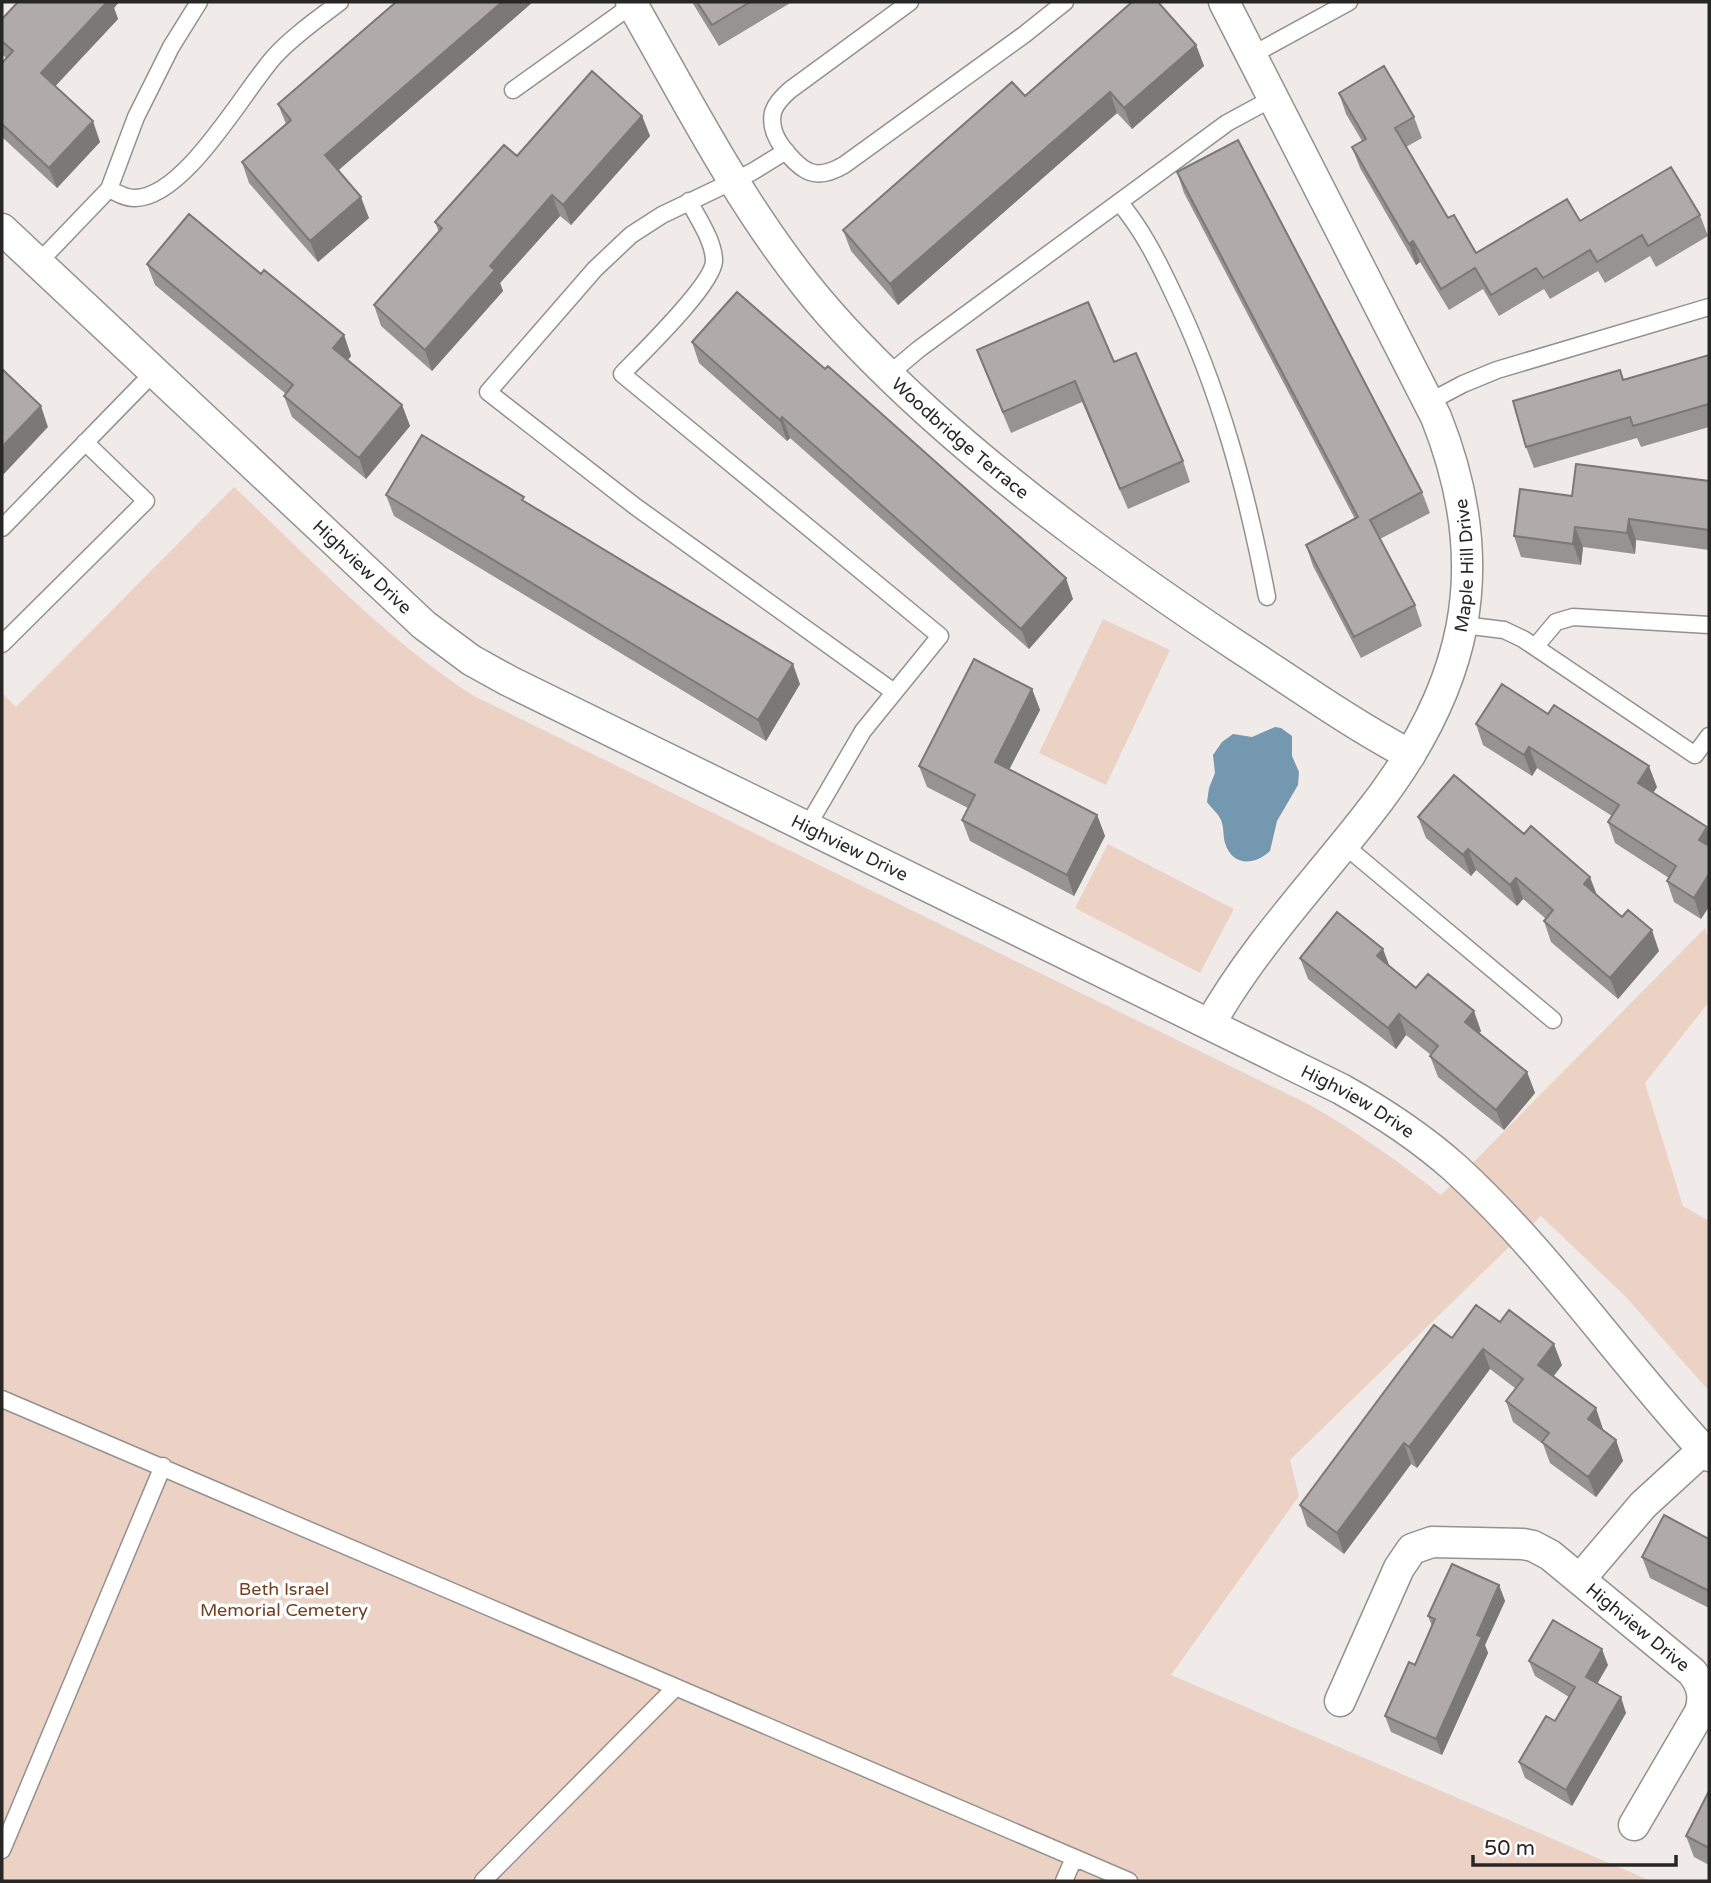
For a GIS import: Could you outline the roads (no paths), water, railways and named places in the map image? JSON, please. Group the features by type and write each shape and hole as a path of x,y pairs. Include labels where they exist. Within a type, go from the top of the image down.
{"street":[{"name":"Maple Hill Drive","path":"1210,1024 1250,960 1375,806 1410,755 1448,680 1463,625 1467,569 1461,505 1451,458 1429,401 1224,2"},
{"name":"Woodbridge Terrace","path":"631,3 757,220 805,284 888,375 992,468 1104,555 1191,616 1361,727 1410,755"},
{"name":"Highview Drive","path":"2,229 425,625 455,649 509,681 1362,1101 1407,1130 1454,1167 1526,1241 1706,1453 1643,1505 1580,1579"},
{"name":"Highview Drive","path":"1340,1701 1399,1568 1412,1549 1432,1542 1533,1546 1550,1555 1692,1672 1704,1695 1700,1712 1634,1825"}],"lane":[{"path":"38,263 109,189 136,117 171,47 199,2"},
{"path":"109,189 134,198 153,193 174,182 194,162 277,54 340,2"},
{"path":"910,2 790,90 779,101 773,112 772,127 778,141 798,166 808,172 821,174 835,170 1025,34 1065,2"},
{"path":"1252,55 1349,2"},
{"path":"513,90 631,3"},
{"path":"888,375 919,349 1227,123 1273,98"},
{"path":"786,151 752,172 645,225 618,246 488,392 636,507 894,692"},
{"path":"689,201 710,244 714,262 712,271 701,288 622,374 940,636 853,747 807,827"},
{"path":"1119,202 1143,234 1161,267 1207,370 1241,473 1267,597"},
{"path":"1429,401 1497,370 1709,307"},
{"path":"2,528 154,372"},
{"path":"2,644 146,501 85,442"},
{"path":"1535,647 1556,622 1573,617 1709,625"},
{"path":"1463,625 1504,630 1535,647 1695,755 1709,736"},
{"path":"1344,845 1553,1020"},
{"path":"2,1399 1129,1881"},
{"path":"2,1850 163,1466"},
{"path":"483,1881 676,1688"},
{"path":"1064,1881 1074,1858"}],"water":[{"path":"1275,727 1292,736 1292,756 1299,772 1298,785 1277,821 1270,851 1251,861 1238,860 1228,851 1221,820 1207,802 1215,773 1213,755 1222,742 1233,734 1252,737"}],"park label":[{"name":"Beth Israel Memorial Cemetery","path":"284,1599"}]}
